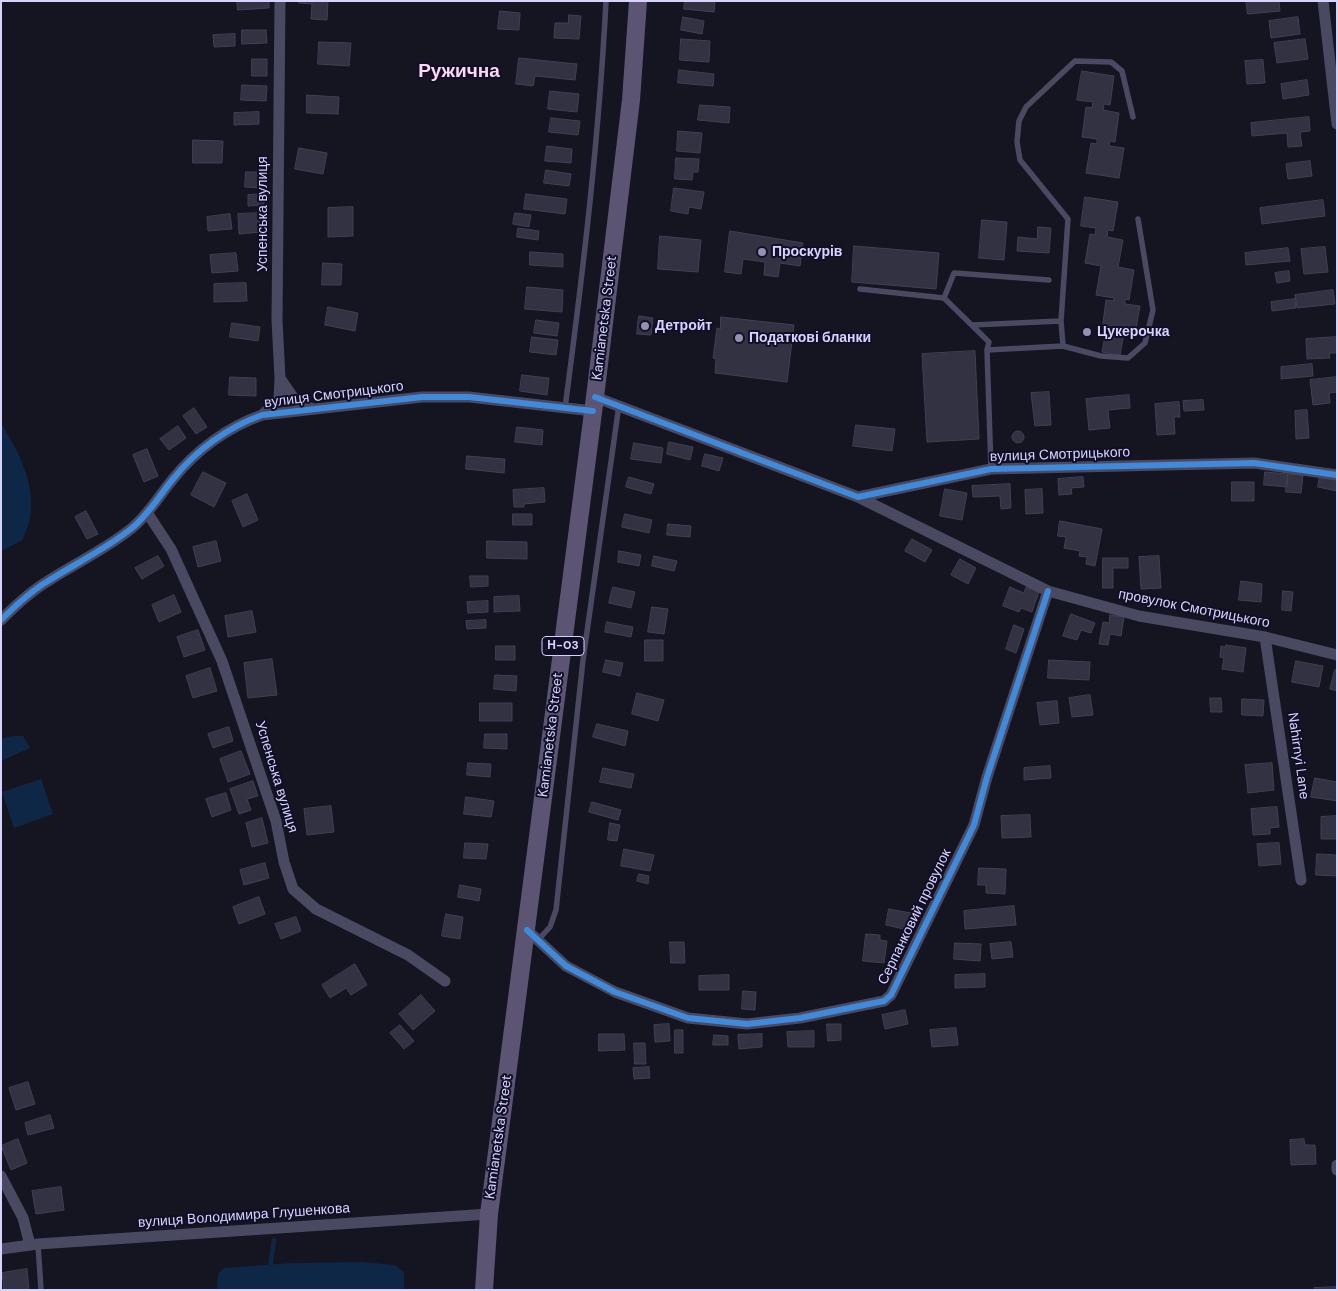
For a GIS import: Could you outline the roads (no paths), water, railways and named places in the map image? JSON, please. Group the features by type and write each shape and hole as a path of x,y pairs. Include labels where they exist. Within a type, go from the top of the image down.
{"main road":[{"name":"Kamianetska Street","path":"484,1290 489,1214 532,935 631,100 638,1"}],"street":[{"name":"Успенська вулиця","path":"262,415 279,400 280,378 277,320 280,1"},
{"path":"1323,1 1337,124"},
{"path":"280,378 297,403 315,410"},
{"name":"вулиця Смотрицького","path":"1,620 46,582 115,542 148,514 174,477 211,442 246,421 262,415 422,397 468,397 565,408 594,404 618,405 858,497 991,469 1254,464 1337,475"},
{"name":"провулок Смотрицького","path":"858,497 1048,591 1139,616 1265,637 1337,655"},
{"name":"Успенська вулиця","path":"148,514 171,549 222,662 247,730 276,821 284,862 293,889 316,909 408,956 445,981"},
{"name":"Серпанковий провулок","path":"532,935 566,966 615,992 688,1018 747,1024 800,1018 884,1001 891,996 974,825 987,777 1048,591"},
{"name":"Nahirnyi Lane","path":"1265,637 1301,880"},
{"path":"1337,1165 1337,1170"},
{"path":"1,1176 23,1218 34,1245"},
{"name":"вулиця Володимира Глушенкова","path":"1,1249 34,1245 489,1214"}],"lane":[{"path":"565,408 589,230 602,83 606,1"},
{"path":"1063,346 1061,321 1068,219 1020,160 1017,142 1019,121 1026,107 1075,61 1111,62 1122,71 1133,117"},
{"path":"987,350 1063,346 1101,356 1128,358 1145,343 1153,310 1138,219"},
{"path":"944,298 954,273 1049,280"},
{"path":"860,289 944,298 989,342 987,350 991,469"},
{"path":"972,325 1061,321"},
{"path":"532,935 550,927 556,910 583,660 618,405"},
{"path":"34,1245 41,1290"}],"water":[{"path":"1,423 24,468 31,493 31,506 23,540 1,551"},
{"path":"23,736 30,748 1,761 1,739"},
{"path":"41,779 53,814 14,828 2,792"},
{"path":"361,1262 395,1265 404,1272 404,1290 217,1290 218,1274 224,1268 292,1263"}],"waterway":[{"path":"270,1269 274,1240"}],"place":[{"name":"Проскурів","path":"762,252"},
{"name":"Детройт","path":"645,326"},
{"name":"Цукерочка","path":"1087,332"},
{"name":"Податкові бланки","path":"739,338"}],"district":[{"name":"Ружична","path":"459,72"}]}
